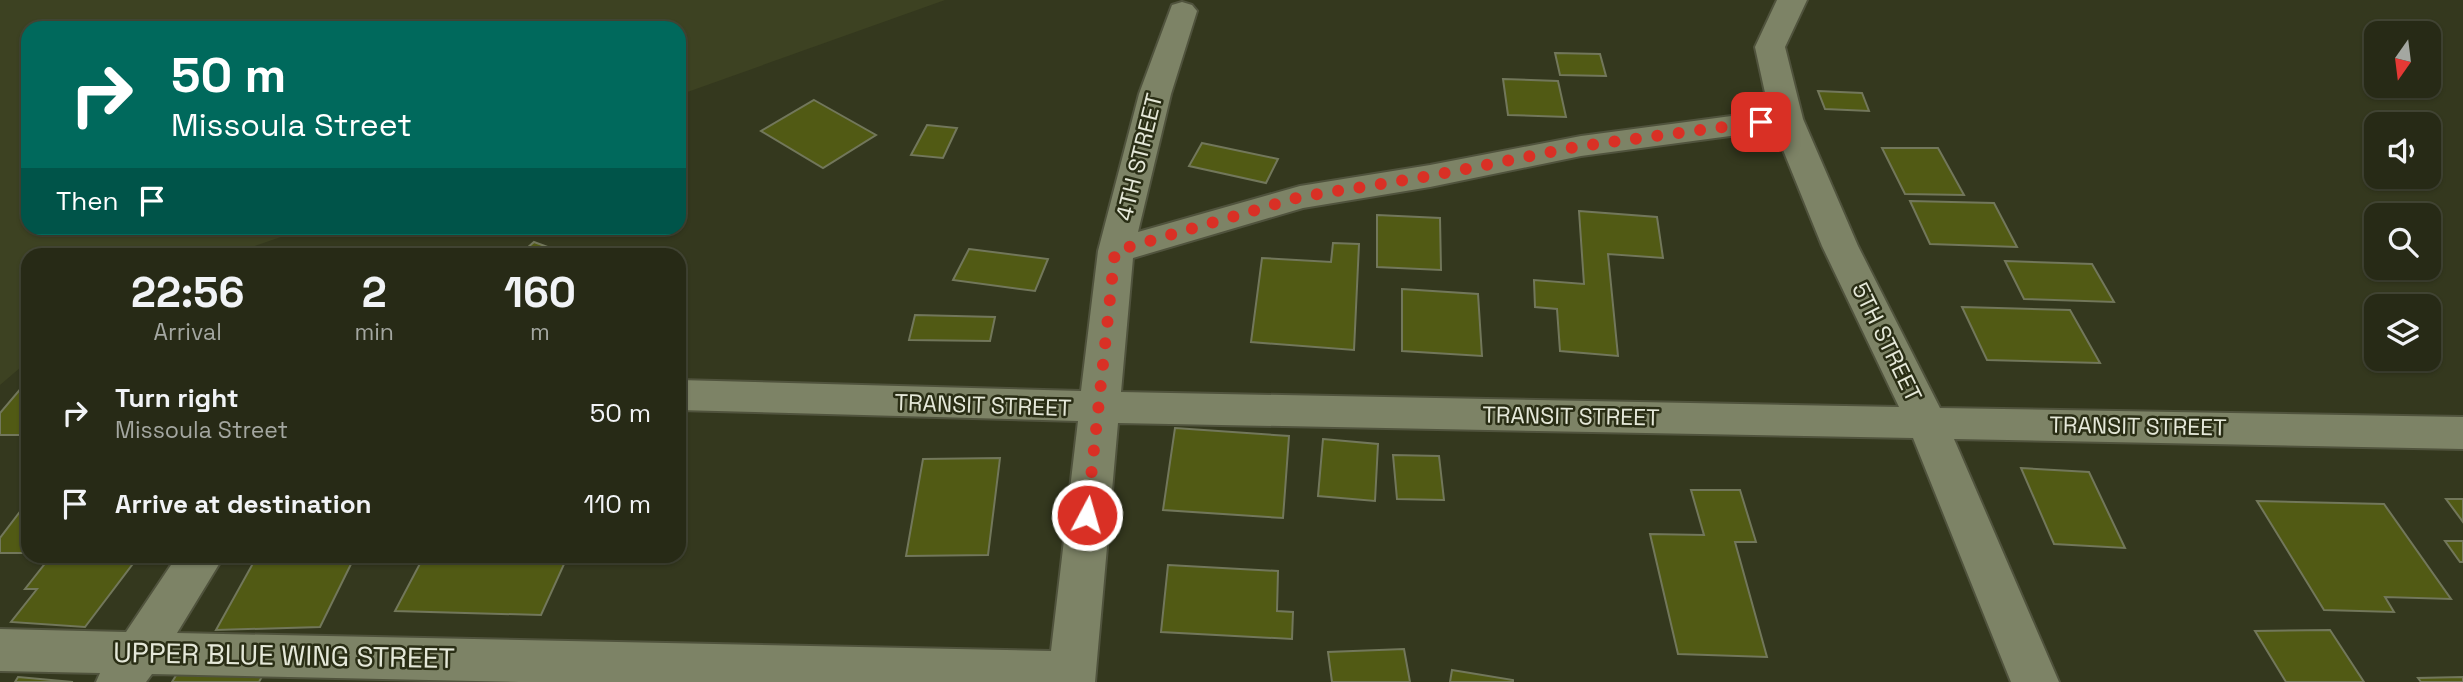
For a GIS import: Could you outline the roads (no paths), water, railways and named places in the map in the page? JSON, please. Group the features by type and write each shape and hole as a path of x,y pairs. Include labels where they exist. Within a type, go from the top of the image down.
{"street":[{"name":"5TH STREET","path":"1792,0 1770,47 1787,119 1840,246 1926,421 2035,682"},
{"name":"4TH STREET","path":"1071,678 1115,251 1155,94 1182,11"},
{"path":"1115,251 1300,197 1430,176 1581,146 1787,119"},
{"name":"TRANSIT STREET","path":"686,396 1097,409 1926,421 2463,433"},
{"path":"129,667 197,563"},
{"name":"UPPER BLUE WING STREET","path":"0,650 129,667 1071,678"}]}
